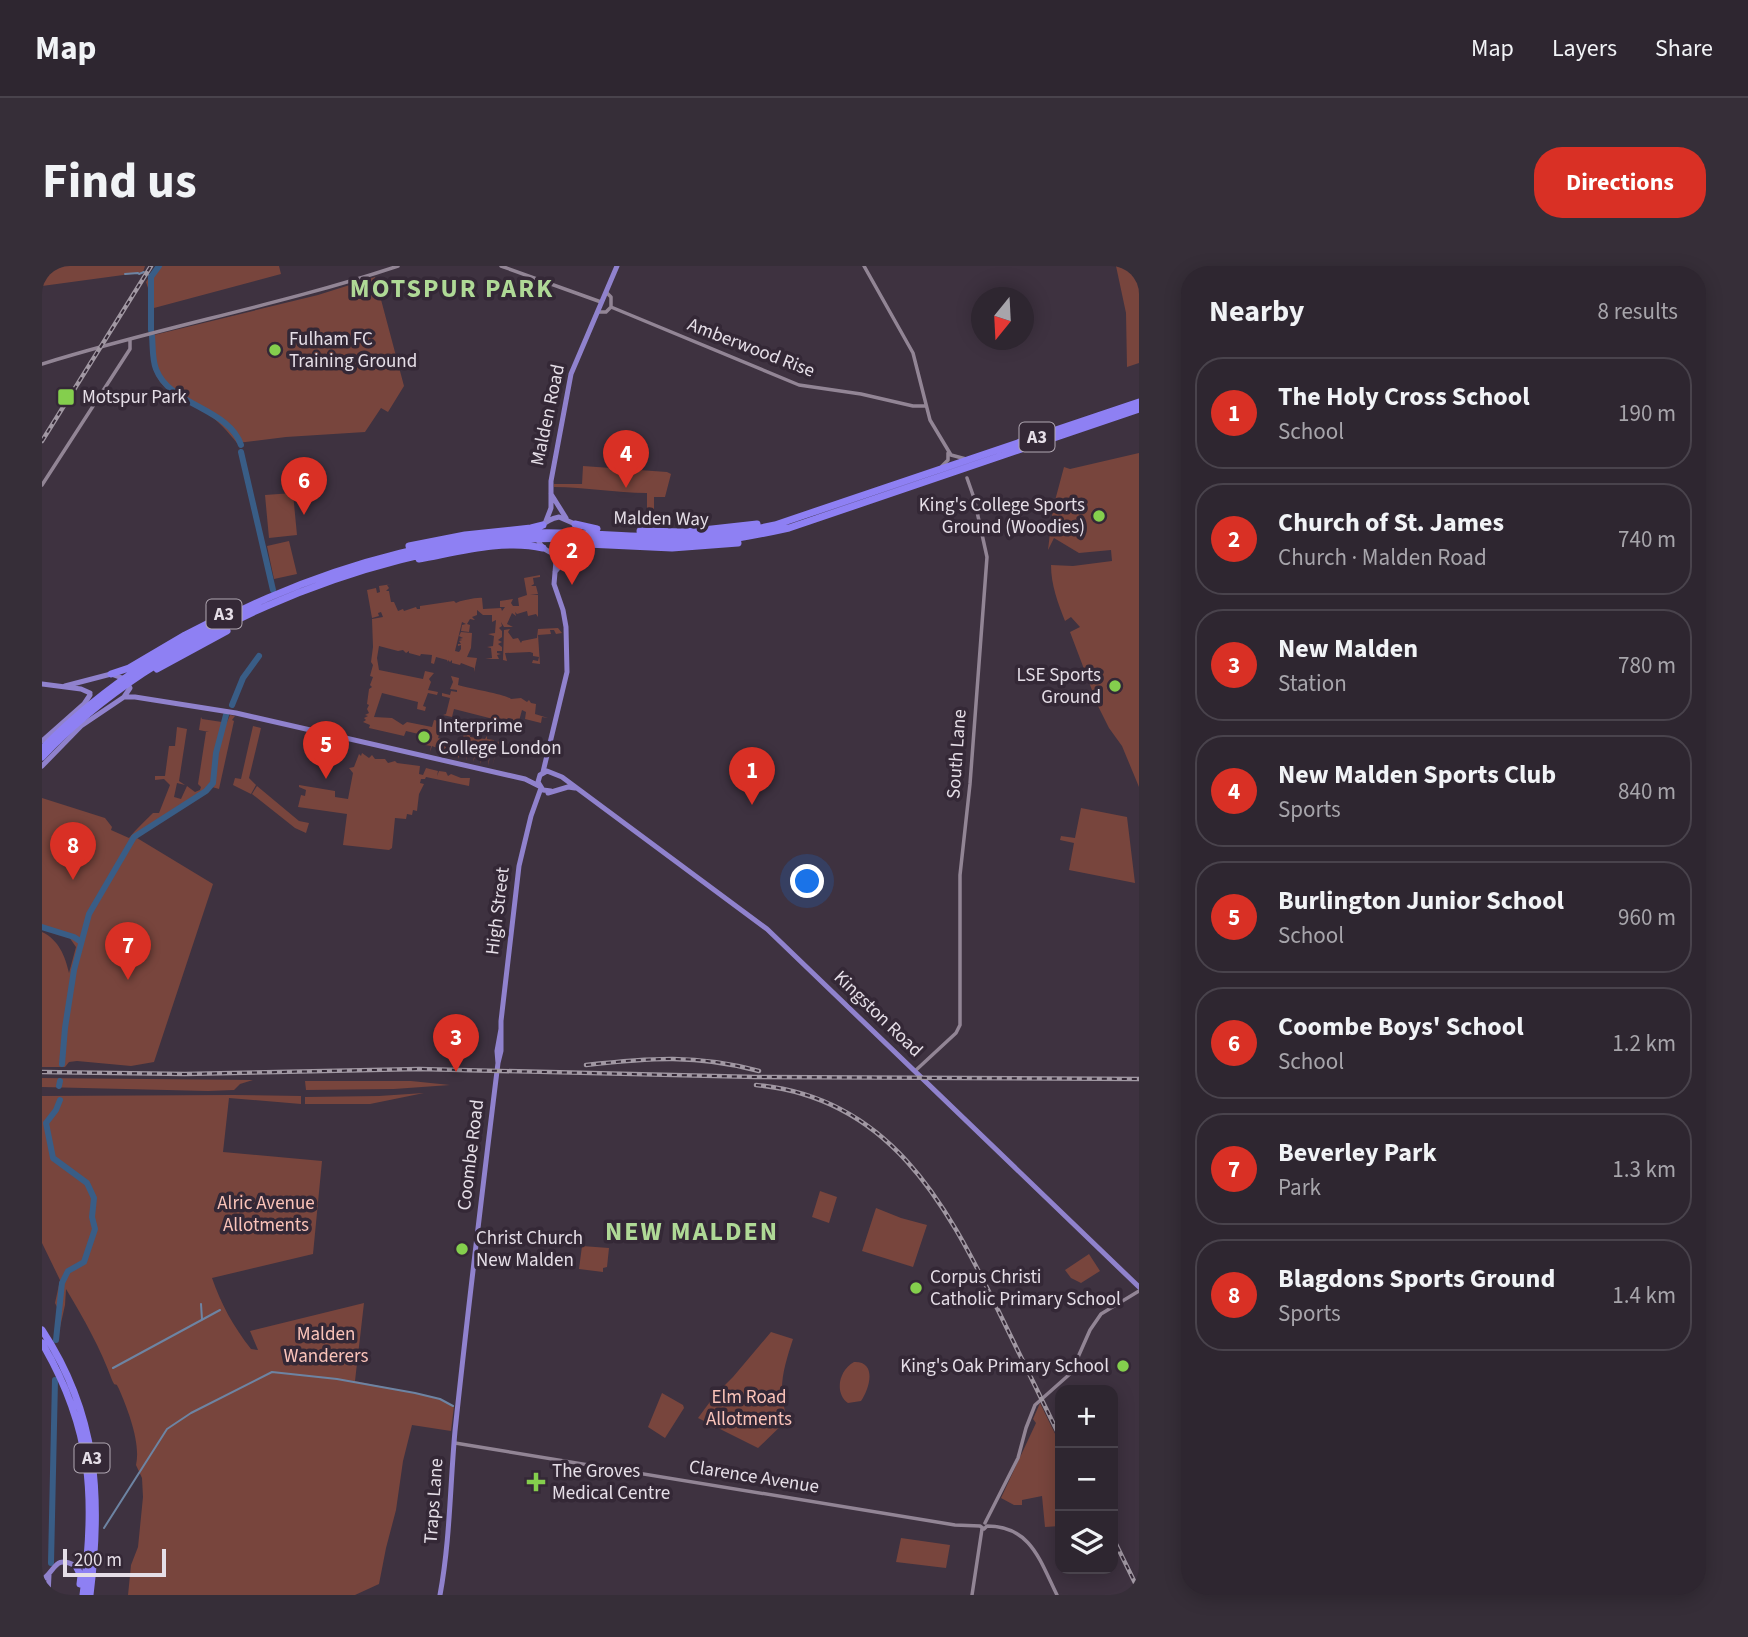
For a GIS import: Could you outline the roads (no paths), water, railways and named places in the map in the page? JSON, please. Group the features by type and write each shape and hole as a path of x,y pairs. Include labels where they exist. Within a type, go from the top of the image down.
{"highway":[{"name":"Malden Way","path":"211,630 364,566 427,553 490,542 576,538 692,543 737,539 789,528 950,473 1139,402"},
{"name":"Malden Way","path":"111,692 211,630 302,584 427,546 489,537 575,533 692,537 740,533 775,525 935,471 974,462 1139,409"},
{"path":"364,566 388,552 433,540 543,525"},
{"path":"577,527 675,532 775,525"},
{"path":"576,547 586,544 672,548 724,546 779,533 789,528"},
{"path":"364,566 482,548 541,545"},
{"name":"A3","path":"111,674 129,668 185,635 253,601 302,584"},
{"name":"A3","path":"130,689 173,660 282,600"},
{"name":"A3","path":"42,749 64,727 111,692"},
{"name":"A3","path":"42,757 111,692"},
{"name":"A3","path":"42,1330 74,1391 92,1456 97,1519 90,1595"},
{"name":"A3","path":"42,1343 58,1370 82,1438 90,1492 89,1542 81,1595"},
{"path":"81,1595 81,1576 76,1566 80,1566 84,1561 89,1542"}],"main road":[{"name":"Malden Road","path":"543,525 550,510 551,481 571,374 617,266"},
{"name":"Malden Road","path":"551,494 566,519"},
{"path":"555,573 576,547 582,536 577,527 566,519 555,517 543,525 537,534 541,545 553,554 564,555 576,547"},
{"path":"541,774 547,761 567,672 565,625 554,584 553,554"},
{"path":"65,686 111,674 125,678 135,697"},
{"path":"42,741 84,704 90,694 91,684 97,678"},
{"path":"42,684 65,686 90,694 99,704 111,705"},
{"path":"42,766 82,726 124,697 130,689"},
{"path":"124,697 236,713 525,779 552,790 575,788"},
{"path":"538,799 552,790 559,781 547,761"},
{"path":"525,779 554,773"},
{"name":"Kingston Road","path":"554,773 762,925 1139,1289"},
{"name":"High Street","path":"496,1072 501,1051 501,1029 519,866 528,825 538,799 541,774"},
{"name":"Coombe Road","path":"458,1409 496,1072"},
{"name":"Traps Lane","path":"440,1595 447,1551 458,1409"},
{"path":"47,1595 50,1570 66,1562 76,1566"},
{"path":"42,1580 49,1574"},
{"path":"42,1587 47,1595"}],"street":[{"path":"42,364 151,333 326,290 398,266"},
{"path":"501,266 601,302"},
{"path":"864,266 913,353 926,406 933,426 948,453 974,462 967,478 950,473"},
{"path":"597,312 606,312 611,307 611,297 606,292"},
{"name":"Amberwood Rise","path":"611,307 799,385 861,394 913,406 926,406"},
{"path":"42,485 132,345 130,340"},
{"path":"935,471 945,465 948,453"},
{"name":"South Lane","path":"915,1071 956,1034 960,1025 960,875 970,784 987,557 967,478"},
{"path":"972,1595 981,1527 986,1524 1015,1462 1037,1403 1073,1370 1099,1317 1139,1289"},
{"name":"Clarence Avenue","path":"454,1443 959,1526 981,1527"},
{"path":"986,1524 1006,1528 1024,1539 1039,1559 1057,1595"}],"waterway":[{"path":"151,330 151,277 159,266"},
{"path":"139,274 144,272"},
{"path":"125,274 138,273"},
{"path":"152,336 153,357 163,381 186,400 225,423 241,445"},
{"path":"241,452 273,590"},
{"path":"232,705 243,678 259,656"},
{"path":"62,1064 74,970 89,914 134,837 206,791 213,783 216,753 226,715"},
{"path":"42,927 74,937 81,942"},
{"path":"59,1086 60,1081"},
{"path":"56,1340 62,1283 68,1271 84,1262 95,1229 92,1217 94,1198 87,1183 53,1158 46,1123 60,1100"},
{"path":"201,1304 202,1319"},
{"path":"113,1368 220,1310"},
{"path":"104,1528 167,1429 191,1413 272,1372 337,1379 415,1393 440,1399 453,1406"},
{"path":"51,1563 55,1380"}],"railway":[{"path":"42,441 151,266"},
{"path":"586,1065 673,1059 714,1062 759,1071"},
{"path":"42,1072 185,1074 419,1069 756,1077 1139,1079"},
{"path":"756,1085 802,1094 842,1110 877,1133 906,1161 933,1194 956,1230 1055,1427"},
{"path":"1118,1548 1139,1591"}],"place":[{"name":"Fulham FC Training Ground","path":"275,350"},
{"name":"Motspur Park","path":"66,397"},
{"name":"New Malden Sports Club","path":"626,488"},
{"name":"Coombe Boys' School","path":"304,515"},
{"name":"King's College Sports Ground (Woodies)","path":"1099,516"},
{"name":"Church of St. James","path":"572,585"},
{"name":"LSE Sports Ground","path":"1115,686"},
{"name":"Interprime College London","path":"424,737"},
{"name":"Burlington Junior School","path":"326,779"},
{"name":"The Holy Cross School","path":"752,805"},
{"name":"Blagdons Sports Ground","path":"73,880"},
{"name":"Beverley Park","path":"128,980"},
{"name":"New Malden","path":"456,1072"},
{"name":"Christ Church New Malden","path":"462,1249"},
{"name":"Corpus Christi Catholic Primary School","path":"916,1288"},
{"name":"King's Oak Primary School","path":"1123,1366"},
{"name":"The Groves Medical Centre","path":"536,1482"}],"district":[{"name":"MOTSPUR PARK","path":"452,288"},
{"name":"NEW MALDEN","path":"692,1231"}],"park label":[{"name":"Alric Avenue Allotments","path":"266,1214"},
{"name":"Malden Wanderers","path":"326,1345"},
{"name":"Elm Road Allotments","path":"749,1408"}]}
